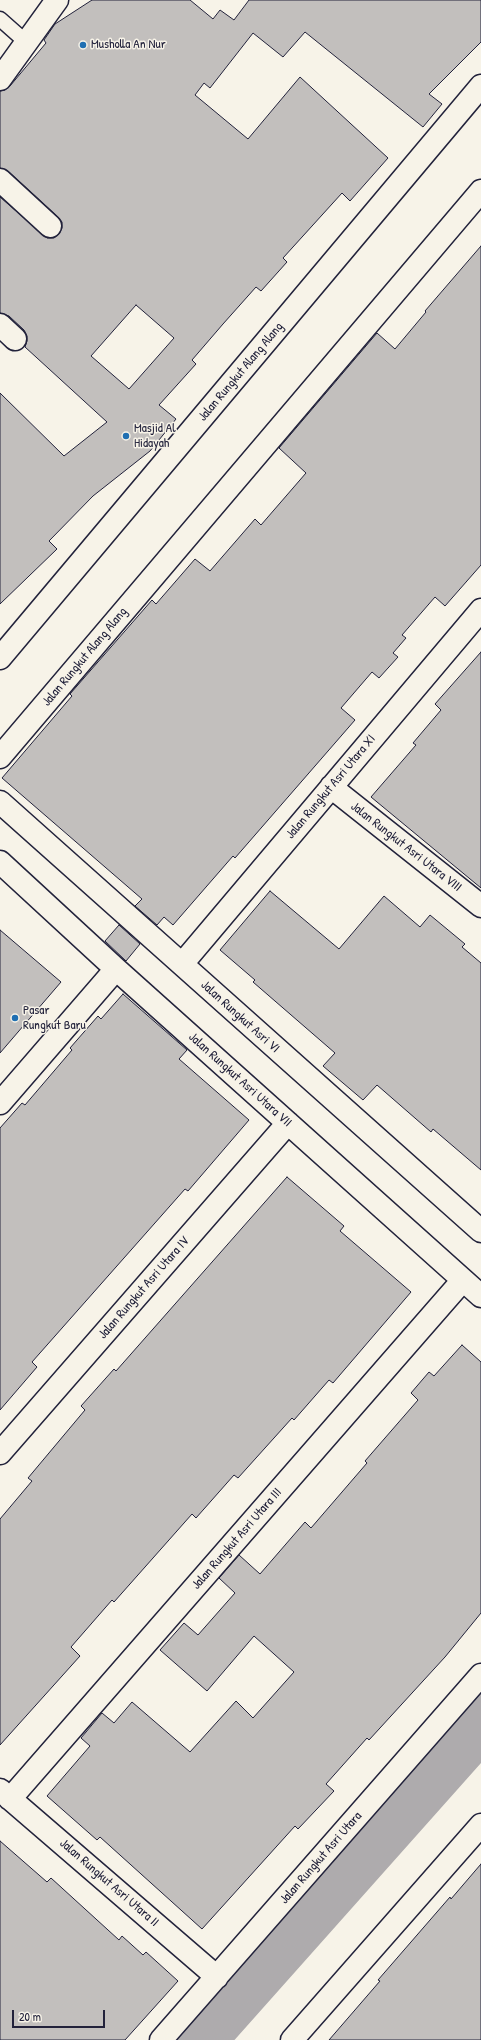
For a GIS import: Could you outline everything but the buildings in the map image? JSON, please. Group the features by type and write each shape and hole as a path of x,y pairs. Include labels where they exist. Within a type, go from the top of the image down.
{"street":[{"path":"0,78 57,0"},
{"name":"Jalan Rungkut Alang Alang","path":"0,658 481,86"},
{"path":"0,180 50,226"},
{"name":"Jalan Rungkut Alang Alang","path":"0,757 481,191"},
{"name":"Jalan Rungkut Asri Utara XI","path":"182,964 481,610"},
{"name":"Jalan Rungkut Asri Utara VIII","path":"331,787 481,906"},
{"name":"Jalan Rungkut Asri VI","path":"0,802 481,1231"},
{"name":"Jalan Rungkut Asri Utara VII","path":"0,862 116,969 481,1296"},
{"path":"0,1103 116,969"},
{"name":"Jalan Rungkut Asri Utara IV","path":"0,1453 288,1123"},
{"name":"Jalan Rungkut Asri Utara III","path":"5,1794 463,1280"},
{"name":"Jalan Rungkut Asri Utara","path":"161,2040 218,1977 481,1675"},
{"name":"Jalan Rungkut Asri Utara II","path":"5,1794 218,1977"},
{"path":"292,2040 481,1825"}],"lane":[{"path":"0,19 26,42"}],"waterway":[{"path":"197,2040 481,1721"}],"place":[{"name":"Musholla An Nur","path":"83,45"},
{"name":"Masjid Al Hidayah","path":"126,436"},
{"name":"Pasar Rungkut Baru","path":"15,1018"}]}
